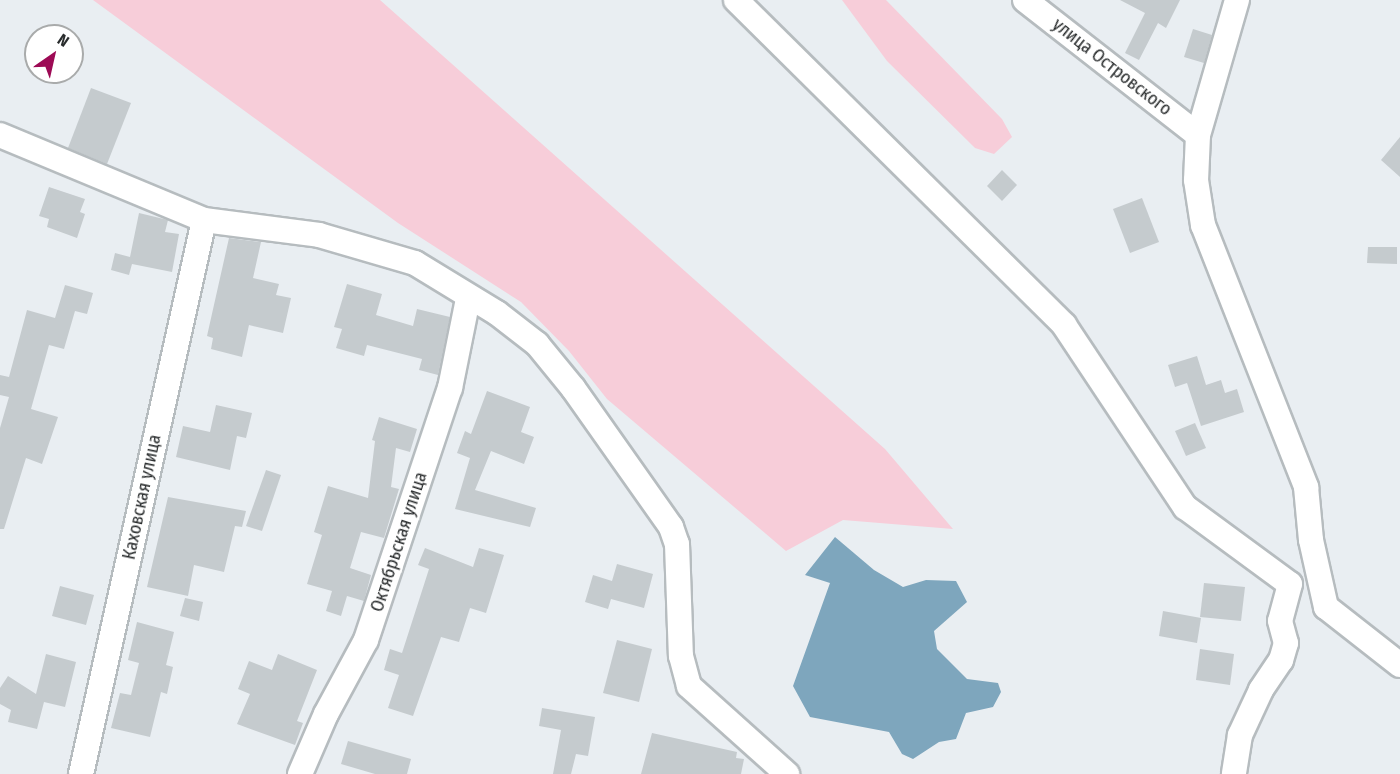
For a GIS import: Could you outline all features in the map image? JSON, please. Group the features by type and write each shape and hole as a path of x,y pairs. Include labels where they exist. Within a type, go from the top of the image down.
{"street":[{"path":"736,0 1064,325 1185,507 1290,584 1326,607 1400,665"},
{"name":"улица Островского","path":"1025,0 1198,135"},
{"path":"1237,0 1198,135 1196,180 1203,225 1306,487 1311,540 1326,607"},
{"path":"0,135 89,176 204,220 319,235 415,263 468,299 497,314 537,344 573,388 671,527 677,544 681,656 689,686 788,774"},
{"name":"Каховская улица","path":"81,774 204,220"},
{"name":"Октябрьская улица","path":"300,774 326,714 366,640 450,388 468,299"},
{"path":"1234,774 1240,735 1261,690 1281,660 1286,643 1280,621 1290,584"}],"shaded area":[{"path":"93,0 380,0 885,449 953,529 843,520 786,551 607,399 569,351 521,302 398,223"},
{"path":"842,0 886,0 1002,119 1012,137 994,154 975,148 887,61"}],"water":[{"path":"835,537 874,570 903,587 926,580 956,581 967,602 934,631 937,649 967,679 998,683 1001,692 993,707 966,713 956,739 939,742 913,759 902,754 889,732 810,717 793,686 830,583 805,575"}],"building":[{"path":"1120,0 1180,0 1166,28 1158,23 1139,60 1125,53 1145,13"},
{"path":"1193,29 1212,35 1204,63 1184,57"},
{"path":"91,88 131,103 107,164 68,148"},
{"path":"1400,137 1400,177 1381,160"},
{"path":"1002,170 1017,185 1002,201 987,186"},
{"path":"49,187 85,199 80,212 85,214 77,238 47,227 49,219 39,216"},
{"path":"1142,198 1159,242 1130,253 1113,209"},
{"path":"139,213 168,220 165,232 179,234 172,272 132,264 129,275 111,270 115,253 130,257"},
{"path":"229,238 261,242 253,278 279,284 276,295 291,298 283,333 249,325 242,357 211,349 213,338 207,336"},
{"path":"1368,247 1397,247 1397,264 1367,263"},
{"path":"347,284 382,294 376,315 413,326 417,309 450,317 438,375 419,370 422,359 367,345 364,356 336,348 342,329 334,327"},
{"path":"65,285 93,293 87,314 75,311 64,349 49,345 31,409 58,417 42,464 26,458 4,529 0,529 0,428 9,397 0,395 0,375 9,377 27,310 55,318"},
{"path":"1197,356 1206,385 1221,380 1225,393 1237,389 1244,412 1201,426 1187,383 1175,387 1168,365"},
{"path":"487,391 530,407 521,432 534,437 524,464 491,451 475,490 536,508 530,527 455,509 470,458 457,453 465,431 471,434"},
{"path":"216,405 252,413 246,438 237,436 230,470 176,457 183,426 210,432"},
{"path":"379,417 417,429 410,452 396,448 391,487 399,489 384,538 361,532 350,568 371,575 364,601 347,596 341,616 326,611 332,591 307,584 322,535 314,532 328,486 368,498 375,441 372,440"},
{"path":"1195,423 1206,448 1186,456 1175,431"},
{"path":"266,470 281,475 262,531 246,526"},
{"path":"168,497 246,511 242,527 235,526 224,572 194,565 188,596 147,587"},
{"path":"425,548 473,567 479,548 504,555 486,613 470,608 459,642 441,637 413,716 388,708 399,675 384,670 390,649 402,653 429,569 418,565"},
{"path":"617,564 653,574 644,608 611,599 608,609 585,602 593,575 612,581"},
{"path":"1204,583 1245,587 1241,621 1200,617"},
{"path":"60,586 94,595 86,625 52,616"},
{"path":"185,598 203,602 199,621 180,616"},
{"path":"1163,611 1201,618 1197,643 1159,636"},
{"path":"137,622 174,632 166,665 173,667 167,694 161,692 150,737 111,728 120,693 131,695 139,663 128,660"},
{"path":"617,640 652,649 639,702 603,693"},
{"path":"1200,649 1234,654 1230,685 1196,680"},
{"path":"46,654 76,662 65,707 44,702 37,729 8,722 11,710 0,704 0,688 8,676 36,694"},
{"path":"278,654 317,670 297,721 303,723 295,745 237,724 250,694 238,689 249,661 272,670"},
{"path":"542,708 595,717 588,756 576,754 571,774 553,774 561,730 539,726"},
{"path":"652,733 737,752 736,758 744,759 741,774 641,774"},
{"path":"348,741 411,759 407,774 375,774 341,764"}]}
